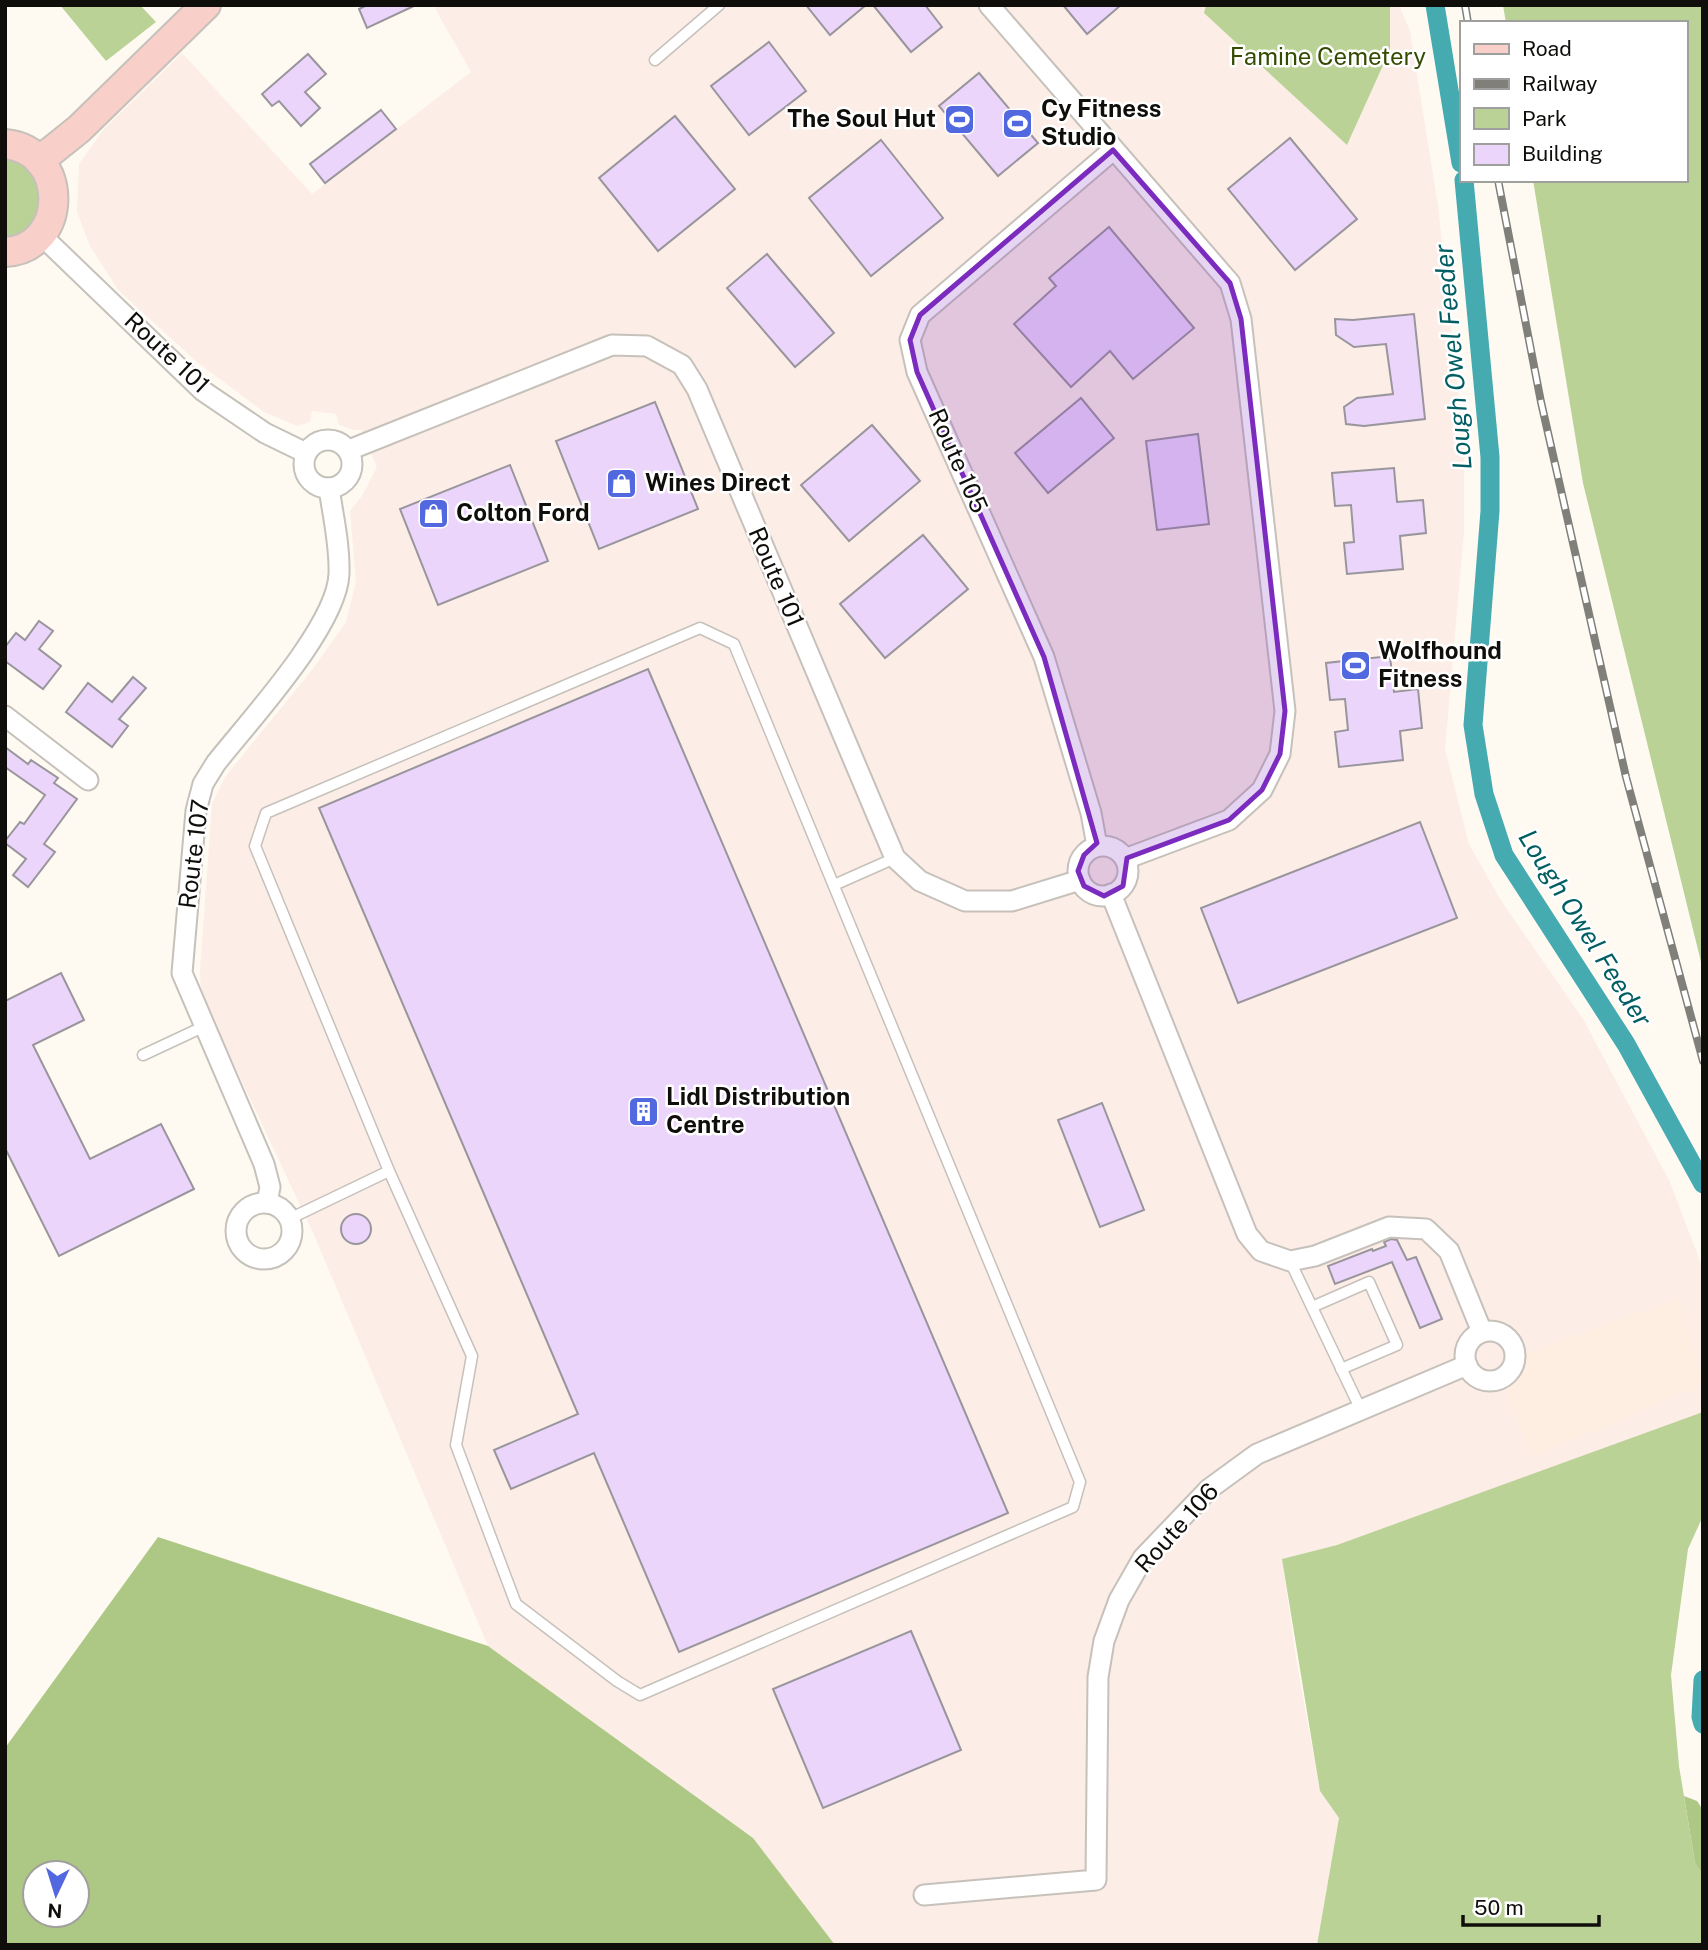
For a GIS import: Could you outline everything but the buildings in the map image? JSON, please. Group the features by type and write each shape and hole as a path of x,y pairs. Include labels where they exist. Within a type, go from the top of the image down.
{"main road":[{"path":"39,160 79,130 206,5"},
{"path":"5,144 26,150 39,160 49,174 54,189 50,221 41,235 28,246 5,253"}],"street":[{"path":"989,5 1230,283 1241,319 1285,711 1280,754 1262,790 1229,820 1125,859"},
{"name":"Route 105","path":"1097,846 1091,813 1044,657 917,372 910,340 920,315 1113,150"},
{"name":"Route 101","path":"41,235 203,391 265,433 306,453"},
{"name":"Route 101","path":"349,450 612,345 647,346 682,365 697,388 895,858 920,881 965,901 1013,901 1080,880"},
{"path":"323,440 338,441 349,450 353,464 348,478 336,487 329,488 313,483 305,469 306,453 310,447 323,440"},
{"name":"Route 107","path":"267,1203 270,1187 264,1164 182,973 196,811 203,784 216,762 309,645 328,613 339,576 329,488"},
{"path":"5,716 89,779"},
{"path":"1097,846 1113,848 1125,859 1128,873 1123,886 1104,896 1090,891 1080,880 1080,863 1090,850 1097,846"},
{"path":"1111,894 1247,1234 1261,1251 1290,1261 1315,1256 1388,1227 1426,1229 1449,1251 1482,1332"},
{"path":"267,1203 276,1206 289,1219 292,1237 282,1253 265,1260 247,1254 237,1240 237,1222 249,1208 267,1203"},
{"path":"1490,1331 1506,1336 1515,1350 1513,1367 1508,1374 1493,1381 1477,1378 1466,1365 1469,1342 1482,1332 1490,1331"},
{"name":"Route 106","path":"924,1895 1096,1880 1098,1677 1104,1640 1119,1600 1143,1558 1209,1489 1257,1454 1466,1365"}],"lane":[{"path":"655,60 719,5"},
{"path":"700,628 734,644 1080,1482 1073,1507 640,1695 617,1681 516,1604 456,1444 472,1356 389,1171 255,846 266,813 700,628"},
{"path":"834,885 895,858"},
{"path":"143,1055 205,1026"},
{"path":"289,1219 389,1171"},
{"path":"1290,1261 1361,1410"},
{"path":"1312,1307 1369,1282 1396,1345 1342,1369"}],"highlighted area":[{"path":"1113,150 1230,283 1241,319 1285,711 1280,754 1262,790 1229,820 1127,858 1123,886 1104,896 1084,886 1078,871 1084,855 1097,843 1044,657 917,372 910,340 920,315"}],"shaded area":[{"path":"433,5 1206,5 1205,13 1347,145 1390,50 1390,5 1399,5 1410,31 1438,206 1464,444 1464,531 1445,749 1469,844 1500,899 1583,1019 1670,1182 1703,1269 1703,1413 1337,1545 1282,1559 1296,1658 1320,1791 1339,1818 1317,1945 835,1945 753,1838 488,1646 314,1235 201,994 200,971 212,804 225,777 312,670 346,622 356,582 350,511 362,496 377,467 361,430 339,425 336,414 312,411 310,422 297,426 264,412 197,362 118,290 90,246 77,212 79,164 104,129 182,53 312,194 471,72"},
{"path":"1680,1298 1703,1385 1533,1457 1509,1403 1507,1388 1522,1368 1525,1353"}],"green space":[{"path":"60,5 140,5 156,22 106,61"},
{"name":"Famine Cemetery","path":"1206,5 1390,5 1390,50 1347,145 1204,13"},
{"path":"1503,5 1703,5 1703,970 1583,483 1533,182 1687,182 1687,21 1506,21"},
{"path":"5,155 17,160 34,175 39,185 41,207 30,230 5,242"},
{"path":"1703,1412 1703,1516 1688,1549 1671,1675 1679,1766 1695,1863 1703,1876 1703,1945 1317,1945 1339,1818 1320,1791 1282,1559 1337,1545"},
{"path":"158,1537 488,1646 753,1838 835,1945 5,1945 5,1748"},
{"path":"1684,1796 1697,1801 1703,1810 1703,1876 1695,1863"}],"waterway":[{"name":"Lough Owel Feeder","path":"1435,5 1460,157"},
{"name":"Lough Owel Feeder","path":"1464,182 1490,457 1490,511 1473,725 1484,794 1504,855 1626,1044 1703,1184"},
{"name":"Lough Owel Feeder","path":"1703,1680 1703,1724"}],"railway":[{"path":"1465,5 1468,21"},
{"path":"1498,182 1541,402 1626,777 1703,1061"}],"place":[{"name":"The Soul Hut","path":"959,119"},
{"name":"Cy Fitness Studio","path":"1018,123"},
{"name":"Wines Direct","path":"622,483"},
{"name":"Colton Ford","path":"433,513"},
{"name":"Wolfhound Fitness","path":"1355,665"},
{"name":"Lidl Distribution Centre","path":"643,1111"}]}
